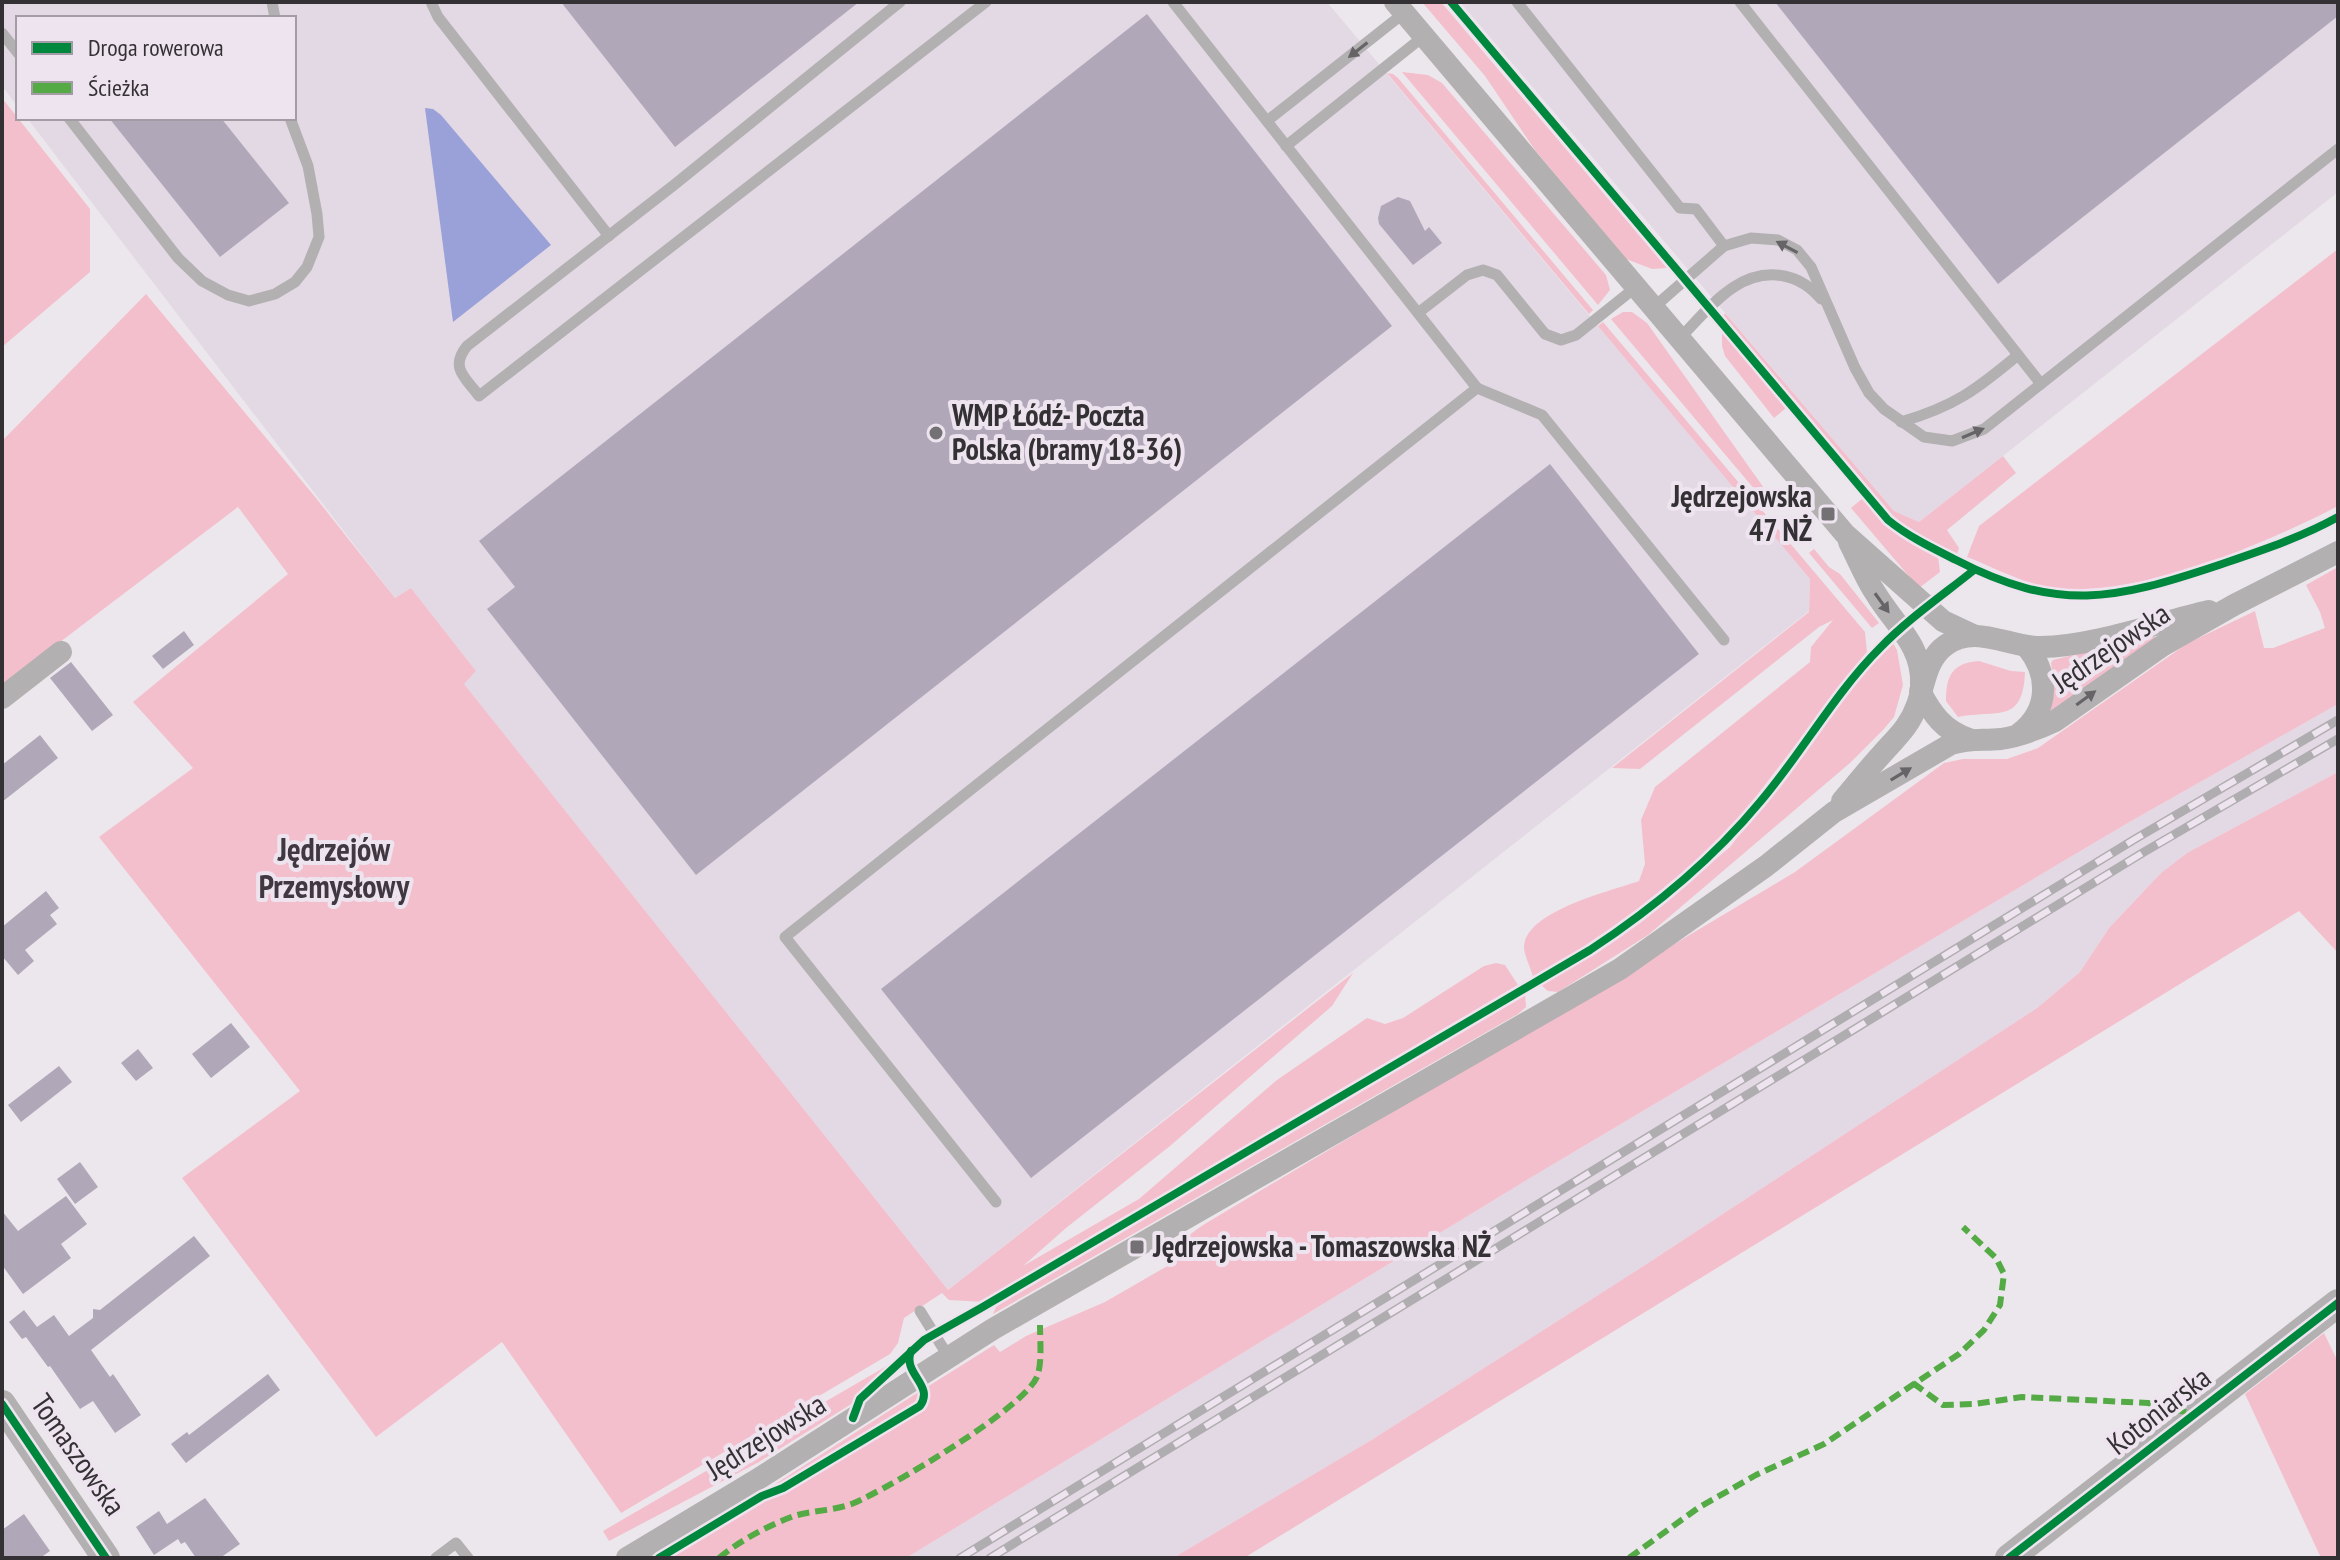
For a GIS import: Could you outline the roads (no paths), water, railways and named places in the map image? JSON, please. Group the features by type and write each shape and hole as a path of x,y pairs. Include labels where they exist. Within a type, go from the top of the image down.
{"street":[{"path":"1399,8 1845,534 1943,621 1975,636"},
{"path":"1845,534 1875,594 1919,657 1922,673 1920,691 1940,722 1956,735 1969,739"},
{"name":"Jędrzejowska","path":"627,1558 755,1481 948,1356 1620,969 1754,875 1834,812 1939,750 1969,739 2003,739 2038,730 2162,646 2338,552"},
{"name":"Jędrzejowska","path":"1834,812 1903,732 1912,717 1932,662 1946,644 1975,636 2027,647 2054,646 2234,605"},
{"name":"Jędrzejowska","path":"2018,735 2033,721 2044,690 2041,668 2027,647"},
{"path":"2,698 61,652"},
{"name":"Kotoniarska","path":"2009,1558 2338,1303"},
{"name":"Tomaszowska","path":"2,1404 106,1553"}],"lane":[{"path":"431,2 438,17 609,236"},
{"path":"900,2 467,346 459,356 459,370 479,396 986,2"},
{"path":"1173,2 1477,388 1542,415 1724,640"},
{"path":"1517,2 1680,208 1696,209 1724,246"},
{"path":"1740,2 2041,384"},
{"path":"1267,121 1399,8"},
{"path":"2,33 16,50"},
{"path":"1286,146 1424,36"},
{"path":"71,120 178,258 202,281 228,295 249,301 275,294 295,282 307,267 319,237 308,166 291,120"},
{"path":"1653,308 1724,246 1751,238 1778,240 1797,250 1811,267 1869,393 1901,422 1924,437 1952,441 1984,429 2338,149"},
{"path":"1418,313 1467,275 1483,270 1497,275 1545,334 1561,340 1576,335 1636,287"},
{"path":"1679,339 1731,287 1751,277 1772,274 1796,279 1816,293 1829,309"},
{"path":"1901,422 1954,403 2018,355"},
{"path":"996,1202 785,937 1477,388"},
{"path":"920,1311 948,1356"},
{"path":"436,1558 456,1543 468,1558"}],"water":[{"path":"425,108 441,115 551,245 453,322"}],"railway":[{"path":"960,1558 2135,839 2338,720"},
{"path":"990,1558 2144,852 2338,739"}],"place":[{"name":"WMP Łódź- Poczta Polska (bramy 18-36)","path":"936,433"},
{"name":"Jędrzejowska 47 NŻ","path":"1828,514"},
{"name":"Jędrzejowska - Tomaszowska NŻ","path":"1137,1247"}],"district":[{"name":"Jędrzejów Przemysłowy","path":"334,868"}]}
